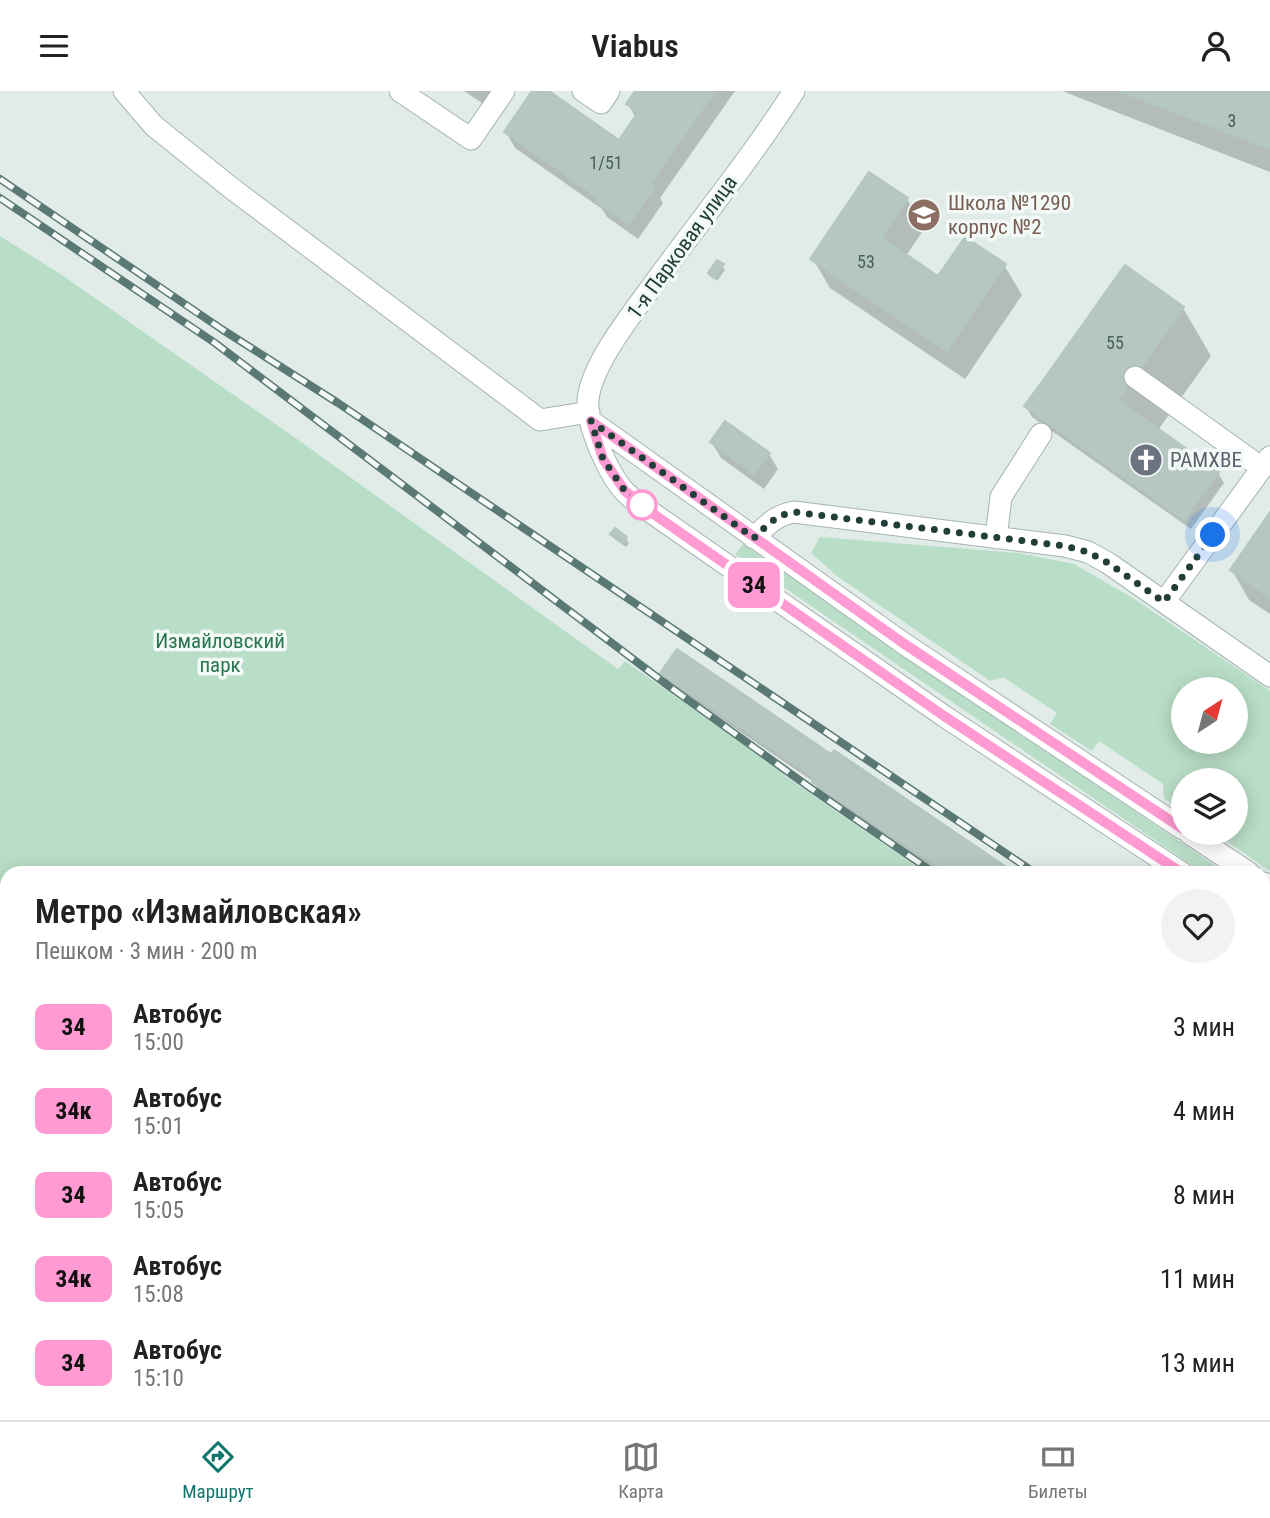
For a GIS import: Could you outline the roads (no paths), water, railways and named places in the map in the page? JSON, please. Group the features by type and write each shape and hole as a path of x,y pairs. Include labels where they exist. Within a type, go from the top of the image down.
{"street":[{"path":"124,91 154,126 230,187 540,420 590,416 754,538 903,643 1171,821"},
{"path":"400,91 471,139 504,91"},
{"path":"583,91 601,103 609,91"},
{"name":"1-я Парковая улица","path":"590,416 588,396 593,380 618,333 769,129 794,91"},
{"path":"1135,377 1266,463 1164,602"},
{"path":"590,416 603,459 625,491 645,507 944,716 1171,866"},
{"path":"996,538 1001,497 1041,434"},
{"path":"754,538 772,519 794,512 1065,546 1088,552 1108,563 1270,676"},
{"path":"1207,845 1238,866"}],"railway":[{"path":"0,179 223,330 338,403 1025,866"},
{"path":"0,198 215,343 670,687 924,866"}],"place":[{"name":"Школа №1290 корпус №2","path":"924,215"},
{"name":"РАМХВЕ","path":"1146,460"}],"park label":[{"name":"Измайловский парк","path":"220,653"}]}
